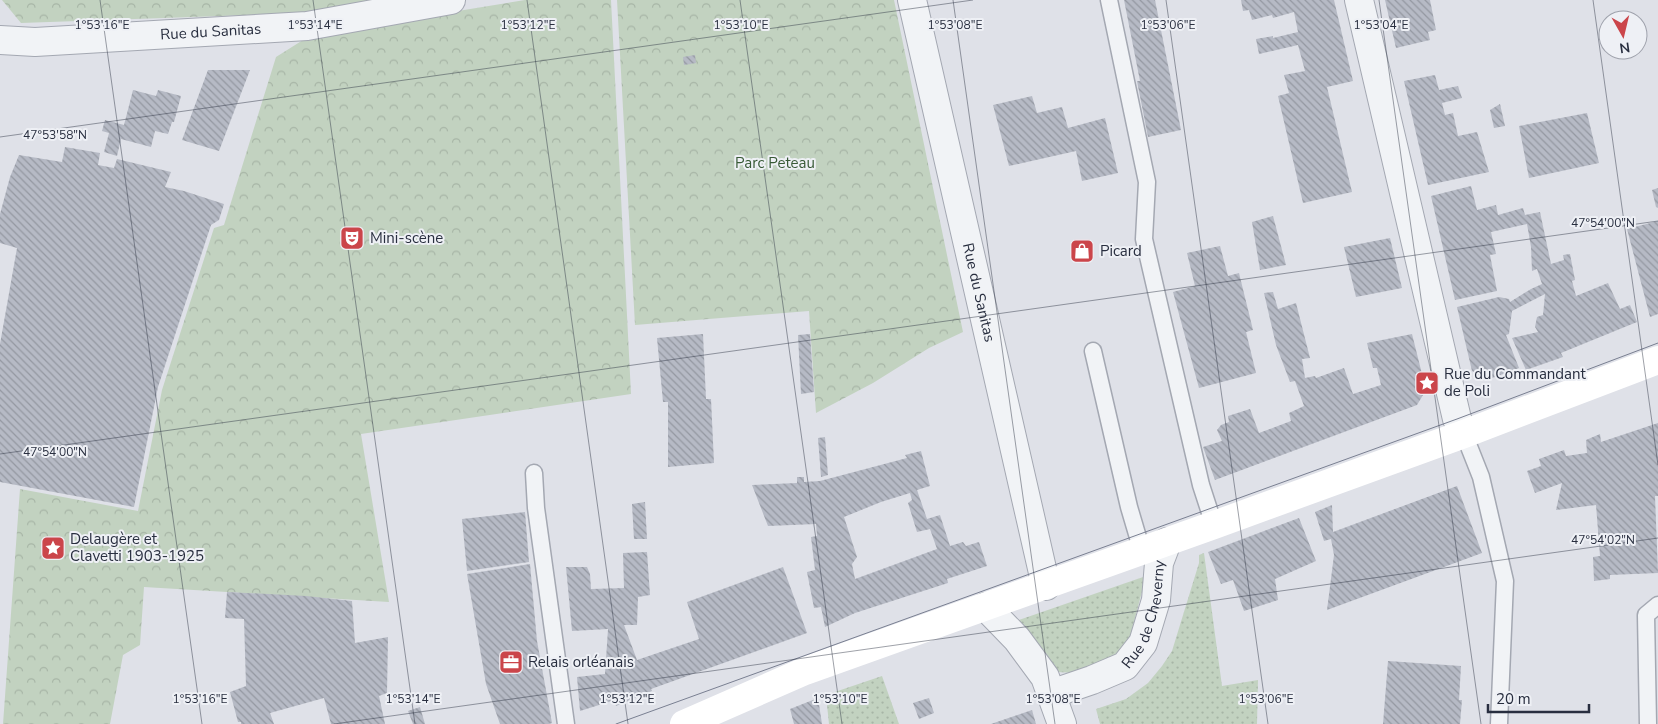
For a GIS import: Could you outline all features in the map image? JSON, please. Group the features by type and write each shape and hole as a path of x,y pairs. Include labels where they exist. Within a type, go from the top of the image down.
{"street":[{"name":"Rue du Sanitas","path":"0,40 35,42 307,26 451,0"},
{"name":"Rue du Sanitas","path":"912,0 1046,586"},
{"path":"1359,0 1457,419 1464,434"},
{"path":"684,724 805,670 986,608 1464,434 1658,360"},
{"name":"Rue de Cheverny","path":"1052,694 1125,666 1143,643 1156,600 1159,563 1167,542"},
{"path":"986,608 1017,638 1045,677 1062,724"}],"lane":[{"path":"1110,0 1147,182 1144,239 1201,485 1214,525"},
{"path":"1094,351 1129,508 1142,551"},
{"path":"1464,434 1481,477 1505,581 1499,724"},
{"path":"534,474 536,508 566,724"},
{"path":"1648,724 1646,615 1658,605"}],"green space":[{"path":"2,0 392,0 330,12 21,23"},
{"path":"525,0 611,0 631,394 361,434 389,602 144,587 140,645 123,655 110,724 3,724 20,489 138,511 162,390 214,228 224,225 276,57 311,35"},
{"name":"Parc Peteau","path":"617,0 894,0 963,332 929,348 873,383 816,413 809,311 635,325"},
{"path":"1204,553 1222,686 1258,680 1257,724 1100,724 1096,709 1126,699 1148,683 1172,651 1199,563 1199,555"},
{"path":"1146,576 1128,645 1114,660 1076,673 1057,672 1016,621"},
{"path":"882,676 899,724 829,724 826,695"}],"building":[{"path":"1124,0 1155,0 1181,130 1148,137 1137,81 1140,81"},
{"path":"1241,0 1334,0 1353,81 1327,87 1352,192 1303,203 1278,96 1289,93 1284,75 1305,71 1298,45 1259,54 1256,39 1273,36 1273,38 1298,32 1294,12 1273,18 1272,15 1252,20 1249,10 1243,11"},
{"path":"1385,0 1430,0 1436,30 1428,32 1430,40 1396,48"},
{"path":"695,55 696,63 684,65 683,57"},
{"path":"208,70 250,70 219,151 182,140"},
{"path":"1435,75 1439,90 1458,86 1462,98 1442,103 1445,115 1453,113 1458,136 1477,132 1489,172 1428,185 1404,81"},
{"path":"133,90 156,96 158,90 181,96 174,122 172,122 168,134 155,131 151,147 121,139 117,156 104,152 109,133 102,131 105,120 124,125"},
{"path":"1032,96 1037,113 1062,107 1068,128 1105,118 1118,173 1082,181 1076,151 1009,166 993,105"},
{"path":"1500,104 1505,126 1494,128 1490,110"},
{"path":"1587,113 1599,163 1529,178 1519,126"},
{"path":"65,147 100,153 98,165 114,168 117,159 171,172 165,187 224,204 219,220 211,225 158,387 134,507 0,482 0,344 17,248 0,243 0,214 10,177 19,155 62,162"},
{"path":"1471,186 1477,210 1496,205 1498,215 1523,208 1525,215 1540,212 1551,264 1564,260 1563,255 1570,254 1575,280 1572,281 1576,296 1608,283 1620,309 1630,305 1637,322 1561,353 1563,357 1526,370 1512,338 1538,332 1535,327 1537,317 1543,315 1545,294 1512,311 1509,334 1506,335 1519,368 1487,380 1472,371 1457,307 1499,297 1509,299 1510,302 1542,284 1537,269 1532,271 1531,247 1527,224 1491,232 1496,254 1490,255 1497,291 1455,300 1431,196"},
{"path":"1658,188 1658,208 1656,207 1652,190"},
{"path":"1273,216 1286,265 1260,270 1252,222"},
{"path":"1658,221 1658,314 1650,317 1627,229"},
{"path":"1390,238 1402,288 1356,297 1344,247"},
{"path":"1220,246 1228,276 1239,273 1253,330 1246,332 1256,373 1199,388 1173,292 1195,286 1187,253"},
{"path":"1273,292 1278,309 1296,303 1310,358 1302,359 1305,378 1315,376 1316,378 1344,368 1353,394 1381,385 1377,368 1373,368 1367,343 1412,334 1426,390 1417,405 1215,480 1203,447 1222,441 1217,430 1221,425 1229,422 1228,416 1250,409 1259,433 1291,421 1289,413 1304,406 1295,381 1290,382 1276,345 1264,293"},
{"path":"703,334 706,399 711,399 714,463 668,467 668,402 663,402 657,338"},
{"path":"810,334 814,392 801,394 798,335"},
{"path":"1658,423 1658,496 1655,496 1658,573 1610,575 1610,579 1594,581 1593,557 1600,556 1596,505 1556,510 1562,483 1535,493 1527,471 1541,466 1539,459 1564,450 1566,456 1587,453 1586,440 1600,434 1601,442"},
{"path":"825,437 828,475 821,477 818,438"},
{"path":"921,451 930,486 917,490 927,519 940,515 950,546 963,542 966,546 979,542 987,566 947,579 948,583 855,613 825,627 821,607 814,608 807,572 815,570 811,537 817,536 816,524 768,526 752,485 797,483 797,477 804,477 804,482 820,481 907,458 905,455","holes":["910,493 912,500 908,503 917,532 930,529 937,549 855,579 852,564 857,557 844,517"]},
{"path":"1457,486 1482,553 1327,610 1334,555 1331,539 1324,541 1315,512 1332,505 1333,532"},
{"path":"645,502 647,539 634,539 632,504"},
{"path":"525,512 529,562 467,571 462,519"},
{"path":"1299,518 1316,561 1275,579 1278,600 1244,611 1233,580 1221,584 1208,552"},
{"path":"647,552 650,595 638,597 637,625 624,625 637,660 699,639 687,602 783,567 807,633 651,689 652,691 616,706 615,700 580,711 577,677 605,674 608,629 572,631 566,567 587,567 590,574 591,589 624,588 623,553"},
{"name":"Relais orléanais","path":"530,564 537,641 552,723 500,724 486,684 467,574"},
{"path":"227,592 306,596 352,601 355,643 388,637 387,693 379,696 385,724 331,724 324,698 270,713 274,724 241,724 241,722 238,722 230,692 246,686 244,619 225,618"},
{"path":"1388,661 1461,666 1459,700 1462,700 1460,724 1383,724"},
{"path":"818,698 822,724 794,724 790,709"},
{"path":"929,698 934,713 919,719 913,703"},
{"path":"420,707 425,724 413,724 408,711"},
{"path":"1032,710 1036,724 991,724"}],"tram line":[{"path":"616,724 1457,419 1658,343"}],"place":[{"name":"Mini-scène","path":"352,238"},
{"name":"Picard","path":"1082,251"},
{"name":"Rue du Commandant de Poli","path":"1427,383"},
{"name":"Delaugère et Clavetti 1903-1925","path":"53,548"},
{"name":"Relais orléanais","path":"511,662"}]}
